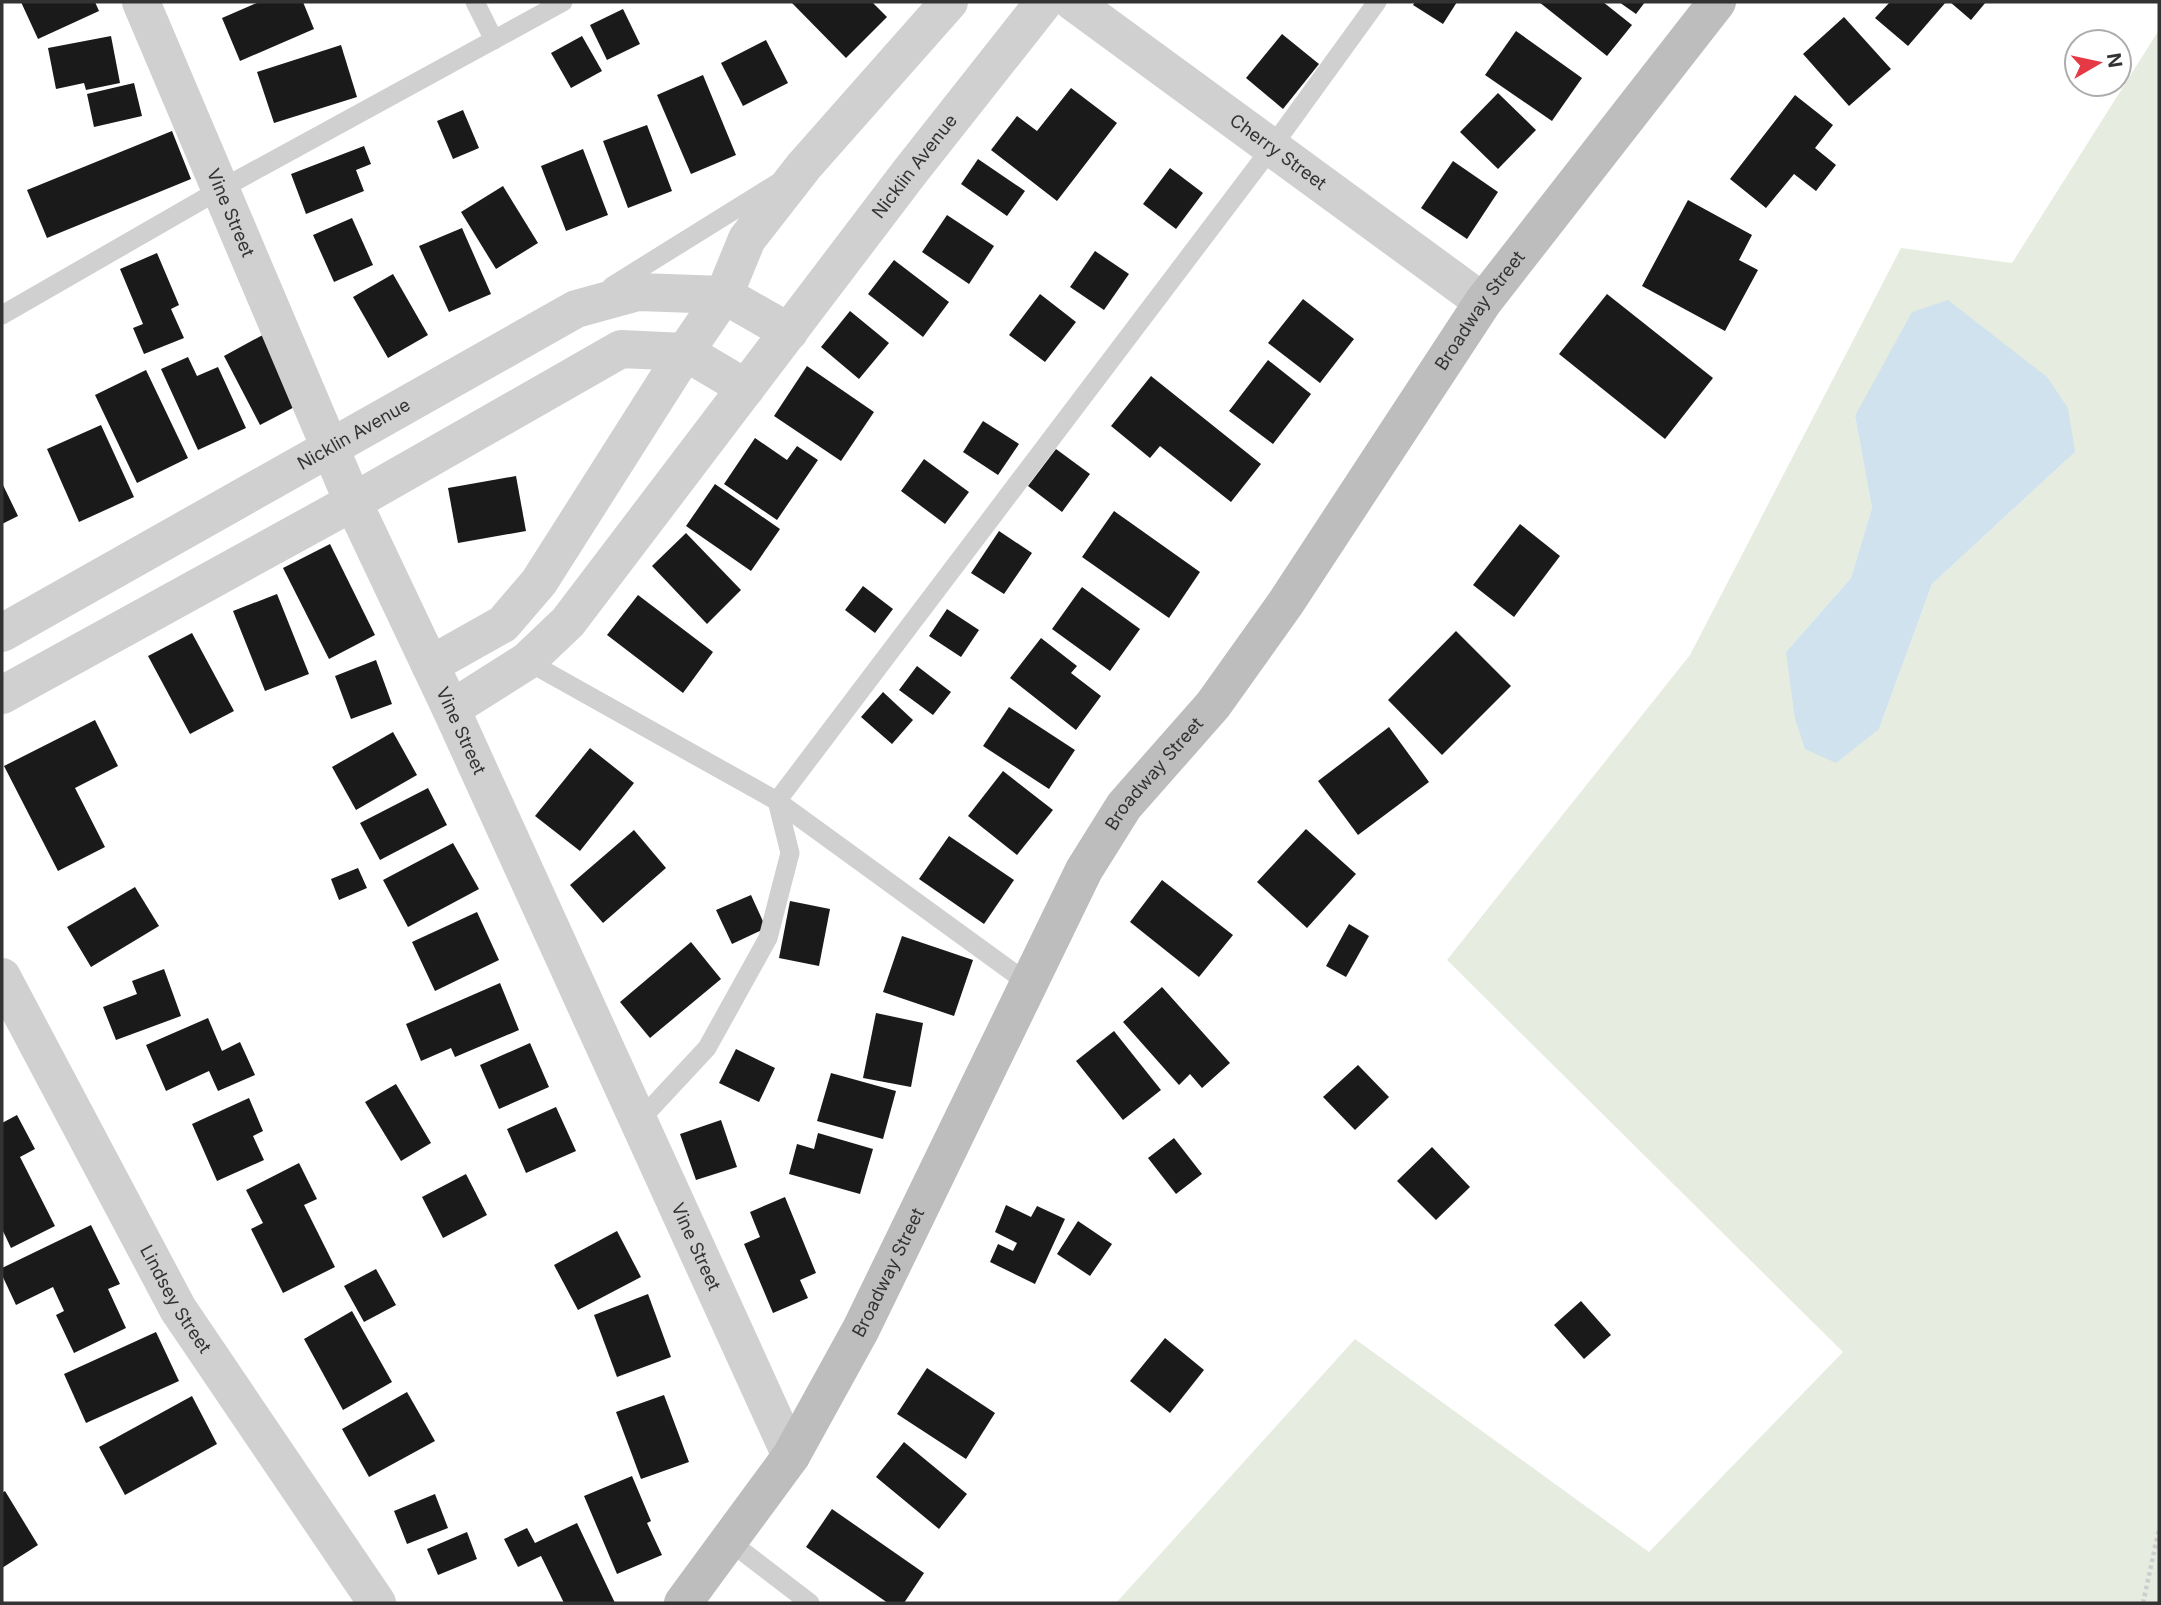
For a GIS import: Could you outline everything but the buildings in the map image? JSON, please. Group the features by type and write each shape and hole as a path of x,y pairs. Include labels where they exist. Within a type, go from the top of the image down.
{"main road":[{"name":"Broadway Street","path":"682,1603 791,1456 861,1329 1084,870 1124,806 1213,705 1285,604 1483,302 1717,2"}],"street":[{"name":"Vine Street","path":"141,2 353,502 451,709 791,1456"},
{"path":"430,665 503,624 540,582 724,295 747,239 804,166 949,2"},
{"name":"Nicklin Avenue","path":"451,709 527,661 568,622 909,173 1044,2"},
{"name":"Cherry Street","path":"1073,2 1483,302"},
{"name":"Nicklin Avenue","path":"2,633 576,309 638,292 724,295 789,332"},
{"path":"2,695 353,502 621,349 685,352 746,388"},
{"name":"Lindsey Street","path":"2,978 11,1018 178,1310 377,1603"}],"lane":[{"path":"475,2 494,40"},
{"path":"2,314 220,189 563,2"},
{"path":"777,801 1272,148 1377,2"},
{"path":"576,309 804,166"},
{"path":"527,661 777,801 1029,984"},
{"path":"639,1121 707,1048 768,938 790,853 777,801"},
{"path":"729,1541 810,1603"}],"path":[{"path":"2143,1603 2159,1530"}],"shaded area":[{"path":"2159,30 2159,1603 1116,1603 1355,1339 1649,1552 1843,1352 1447,960 1690,655 1901,248 2012,263 2116,98 2133,98 2133,71","holes":["1855,416 2075,452 1932,584 1879,729 1786,652 1851,578 1872,508"]}],"water":[{"path":"1948,300 2047,377 2068,408 2075,452 1932,584 1879,729 1836,763 1805,749 1795,719 1786,652 1851,578 1872,508 1855,416 1912,312"}]}
